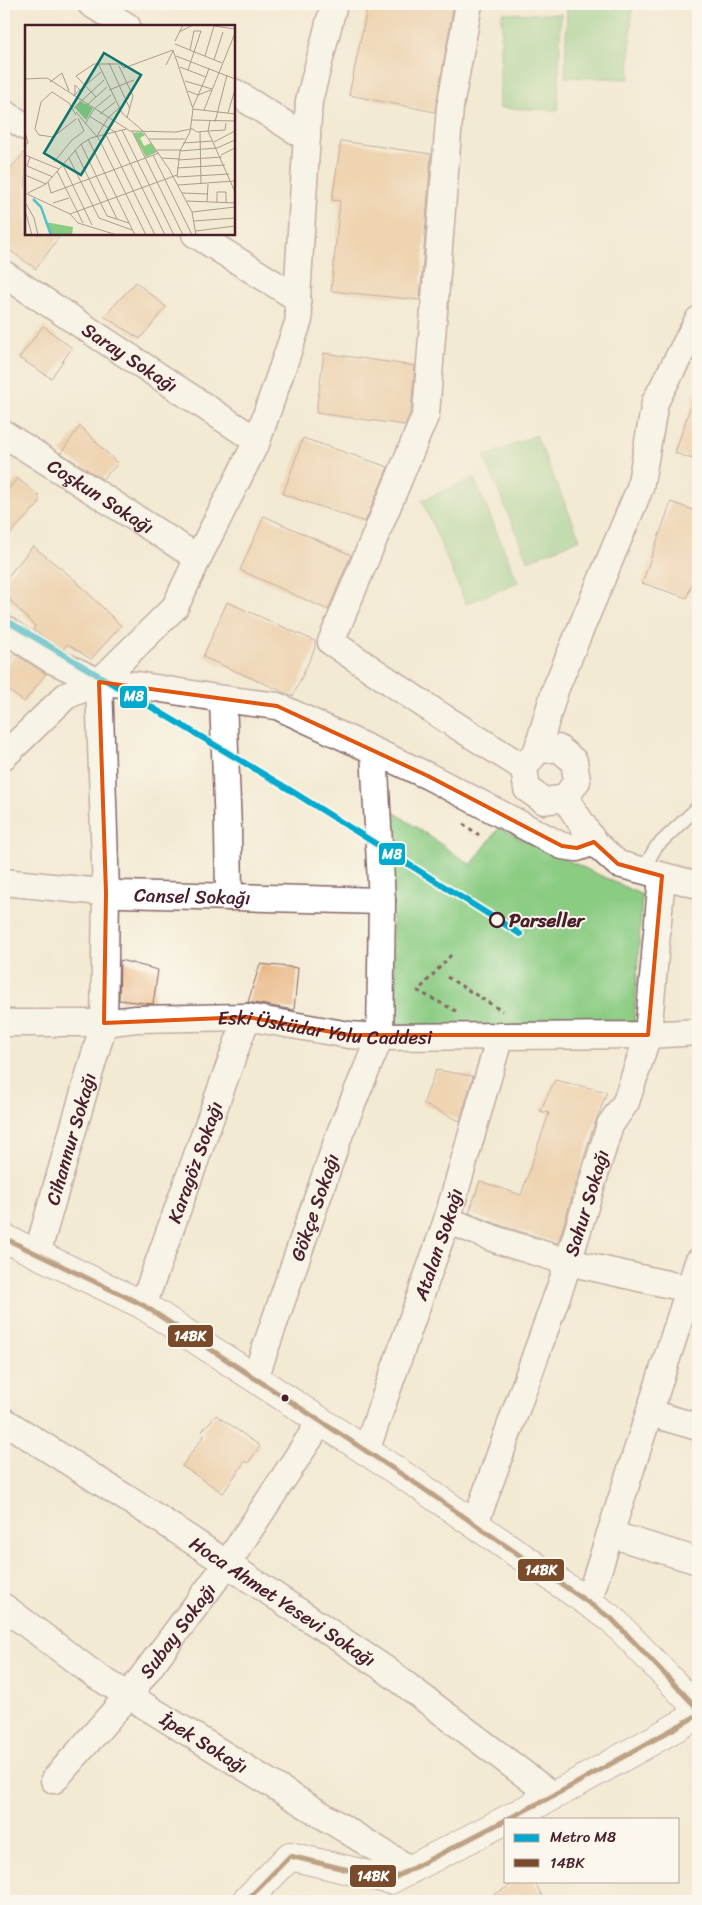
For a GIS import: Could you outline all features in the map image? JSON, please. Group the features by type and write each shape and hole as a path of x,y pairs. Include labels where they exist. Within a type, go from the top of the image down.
{"street":[{"path":"91,4 125,25"},
{"path":"4,756 66,696 99,682 175,607 257,441 299,320 297,298 309,102 334,4"},
{"path":"469,4 450,108 426,414 331,642 435,712 531,760"},
{"path":"235,93 307,138"},
{"path":"4,113 25,126"},
{"path":"197,235 297,298"},
{"name":"Saray Sokağı","path":"4,274 257,441"},
{"path":"531,760 558,748 574,761 577,781 565,798 544,801 527,789 531,760 555,690 640,488 654,402 698,320"},
{"name":"Coşkun Sokağı","path":"4,434 198,558"},
{"path":"4,629 52,660 99,682 137,685 223,700 277,706 428,776 562,846 577,848 594,842"},
{"path":"99,682 106,893"},
{"path":"223,700 228,829 228,897"},
{"path":"374,752 382,901 380,1037"},
{"path":"565,798 594,842 618,864 698,885"},
{"name":"Sahur Sokağı","path":"475,1524 568,1262 610,1124 626,1102 648,1035 652,873"},
{"name":"Cansel Sokağı","path":"4,882 106,893 382,901"},
{"name":"Cihannur Sokağı","path":"37,1254 104,1024 106,893"},
{"name":"Eski Üsküdar Yolu Caddesi","path":"4,1023 104,1024 136,1019 246,1017 349,1036 380,1037 505,1026 648,1035 698,1032"},
{"name":"Karagöz Sokağı","path":"143,1305 246,1017"},
{"name":"Atalan Sokağı","path":"366,1451 446,1220 505,1026"},
{"name":"Gökçe Sokağı","path":"255,1378 340,1133 380,1037"},
{"path":"446,1220 500,1241 568,1262 694,1290"},
{"path":"4,1238 143,1305 475,1524 612,1619 698,1709"},
{"path":"588,1602 650,1413 694,1290 698,1262"},
{"path":"650,1413 698,1426"},
{"name":"Hoca Ahmet Yesevi Sokağı","path":"4,1421 161,1520 385,1669 553,1796"},
{"name":"Subay Sokağı","path":"54,1780 128,1696 227,1564 321,1421"},
{"path":"610,1534 698,1561"},
{"name":"İpek Sokağı","path":"4,1607 95,1675 411,1870"},
{"path":"509,1818 553,1796 698,1715"},
{"path":"246,1901 290,1856 390,1880 504,1821"}],"lane":[{"path":"652,873 656,847 698,808"}],"path":[{"path":"451,956 418,991 459,1013"},
{"path":"447,977 505,1026"}],"highlighted area":[{"path":"99,682 277,706 428,776 562,846 577,848 594,842 618,864 662,876 648,1035 349,1035 247,1017 104,1023 106,893"}],"green space":[{"path":"567,4 632,4 629,79 565,77"},
{"path":"502,13 561,14 558,110 499,108"},
{"path":"536,435 580,539 528,561 484,457"},
{"path":"474,478 518,582 466,604 422,500"},
{"path":"388,808 471,865 499,828 642,895 634,1025 396,1031"}],"building":[{"path":"368,4 454,4 435,112 349,95"},
{"path":"341,141 431,154 420,300 331,291 340,201 332,200"},
{"path":"25,152 25,235 60,235 36,269 4,246 4,175"},
{"path":"136,282 166,307 140,339 104,316"},
{"path":"43,326 72,348 51,378 19,358"},
{"path":"324,353 415,366 411,410 405,425 316,413"},
{"path":"695,393 698,394 698,461 675,453"},
{"path":"80,426 118,464 102,479 61,453"},
{"path":"303,438 388,467 365,522 283,494"},
{"path":"17,478 39,496 39,504 4,540 4,495"},
{"path":"671,502 698,512 698,565 687,598 642,583"},
{"path":"264,516 351,555 328,610 240,570"},
{"path":"33,546 75,580 121,626 91,659 67,644 64,649 59,647 33,630 35,626 4,594 4,581"},
{"path":"227,602 315,641 315,648 293,696 203,657"},
{"path":"15,654 46,674 24,702 4,687 4,669"},
{"path":"120,960 158,970 153,1004 119,1000"},
{"path":"260,964 298,968 294,1010 248,1002"},
{"path":"436,1070 473,1076 460,1121 423,1104"},
{"path":"555,1080 607,1092 592,1131 558,1243 505,1227 469,1213 480,1181 521,1195 549,1113 540,1111"},
{"path":"216,1415 260,1446 248,1463 245,1461 223,1493 182,1466 205,1434 202,1431"},
{"path":"516,1882 535,1882 545,1901 483,1901"}],"metro line":[{"name":"M8","path":"4,619 290,790 520,934"}],"transit line":[{"name":"14BK","path":"4,1238 143,1305 418,1485 612,1619 698,1709"},
{"name":"14BK","path":"510,1818 698,1715"},
{"name":"14BK","path":"246,1901 290,1856 390,1880 504,1821"}],"place":[{"name":"Parseller","path":"497,920"}]}
